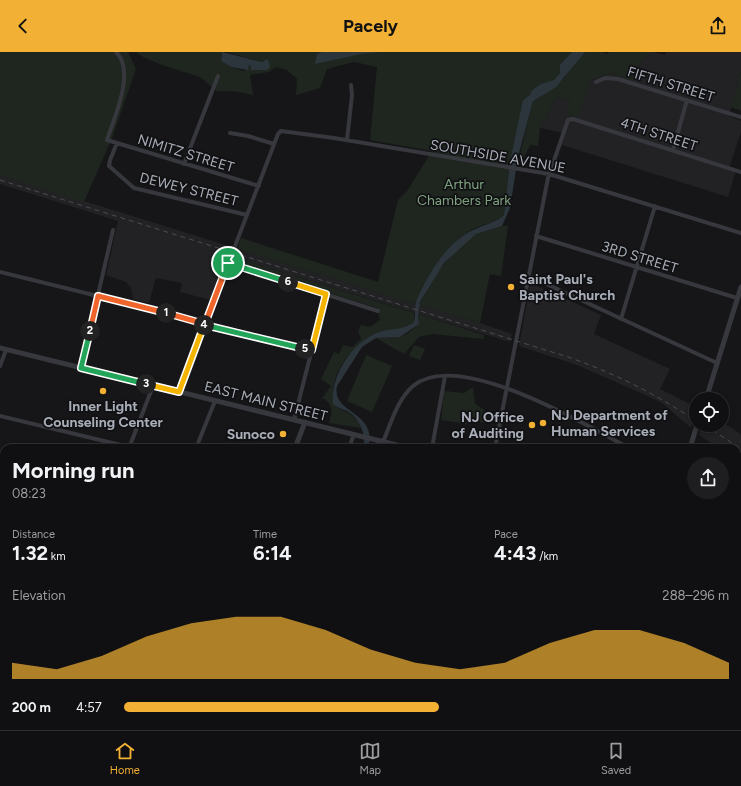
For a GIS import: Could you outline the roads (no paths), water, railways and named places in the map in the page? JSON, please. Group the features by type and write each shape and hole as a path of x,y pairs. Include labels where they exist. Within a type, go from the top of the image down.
{"street":[{"name":"NIMITZ STREET","path":"116,52 122,60 124,76 122,91 107,140 258,186"},
{"path":"184,164 218,76"},
{"name":"FIFTH STREET","path":"596,82 605,78 618,79 741,117"},
{"path":"347,140 351,86"},
{"path":"672,150 687,100"},
{"name":"4TH STREET","path":"549,174 565,124 569,118 741,172"},
{"name":"SOUTHSIDE AVENUE","path":"274,144 280,131 294,131 518,168 549,174 741,233"},
{"path":"179,392 274,144 248,136 230,133"},
{"name":"DEWEY STREET","path":"117,143 109,166 134,188 247,215"},
{"path":"496,444 549,174"},
{"path":"621,319 655,206"},
{"path":"81,368 113,230"},
{"name":"3RD STREET","path":"536,236 737,298"},
{"path":"228,263 378,311"},
{"path":"0,272 98,296 213,327 312,350"},
{"path":"528,276 717,363"},
{"path":"708,392 741,287"},
{"path":"294,420 326,294"},
{"path":"0,366 3,349"},
{"name":"EAST MAIN STREET","path":"3,349 354,434 388,444"},
{"path":"433,444 445,376"},
{"path":"383,442 398,406 405,395 419,382 445,376 488,382 507,387 621,444"},
{"path":"130,444 152,386"},
{"path":"198,444 215,401"},
{"path":"0,416 113,444"},
{"path":"297,444 305,422"},
{"path":"691,444 695,432"},
{"path":"350,444 354,434"}],"railway":[{"path":"0,180 568,357 602,370 634,385 689,417"},
{"path":"716,432 734,444"}],"place":[{"name":"Saint Paul's Baptist Church","path":"511,287"},
{"name":"Inner Light Counseling Center","path":"103,391"},
{"name":"NJ Department of Human Services","path":"543,423"},
{"name":"NJ Office of Auditing","path":"532,425"},
{"name":"Sunoco","path":"283,434"}],"park label":[{"name":"Arthur Chambers Park","path":"464,192"}]}
